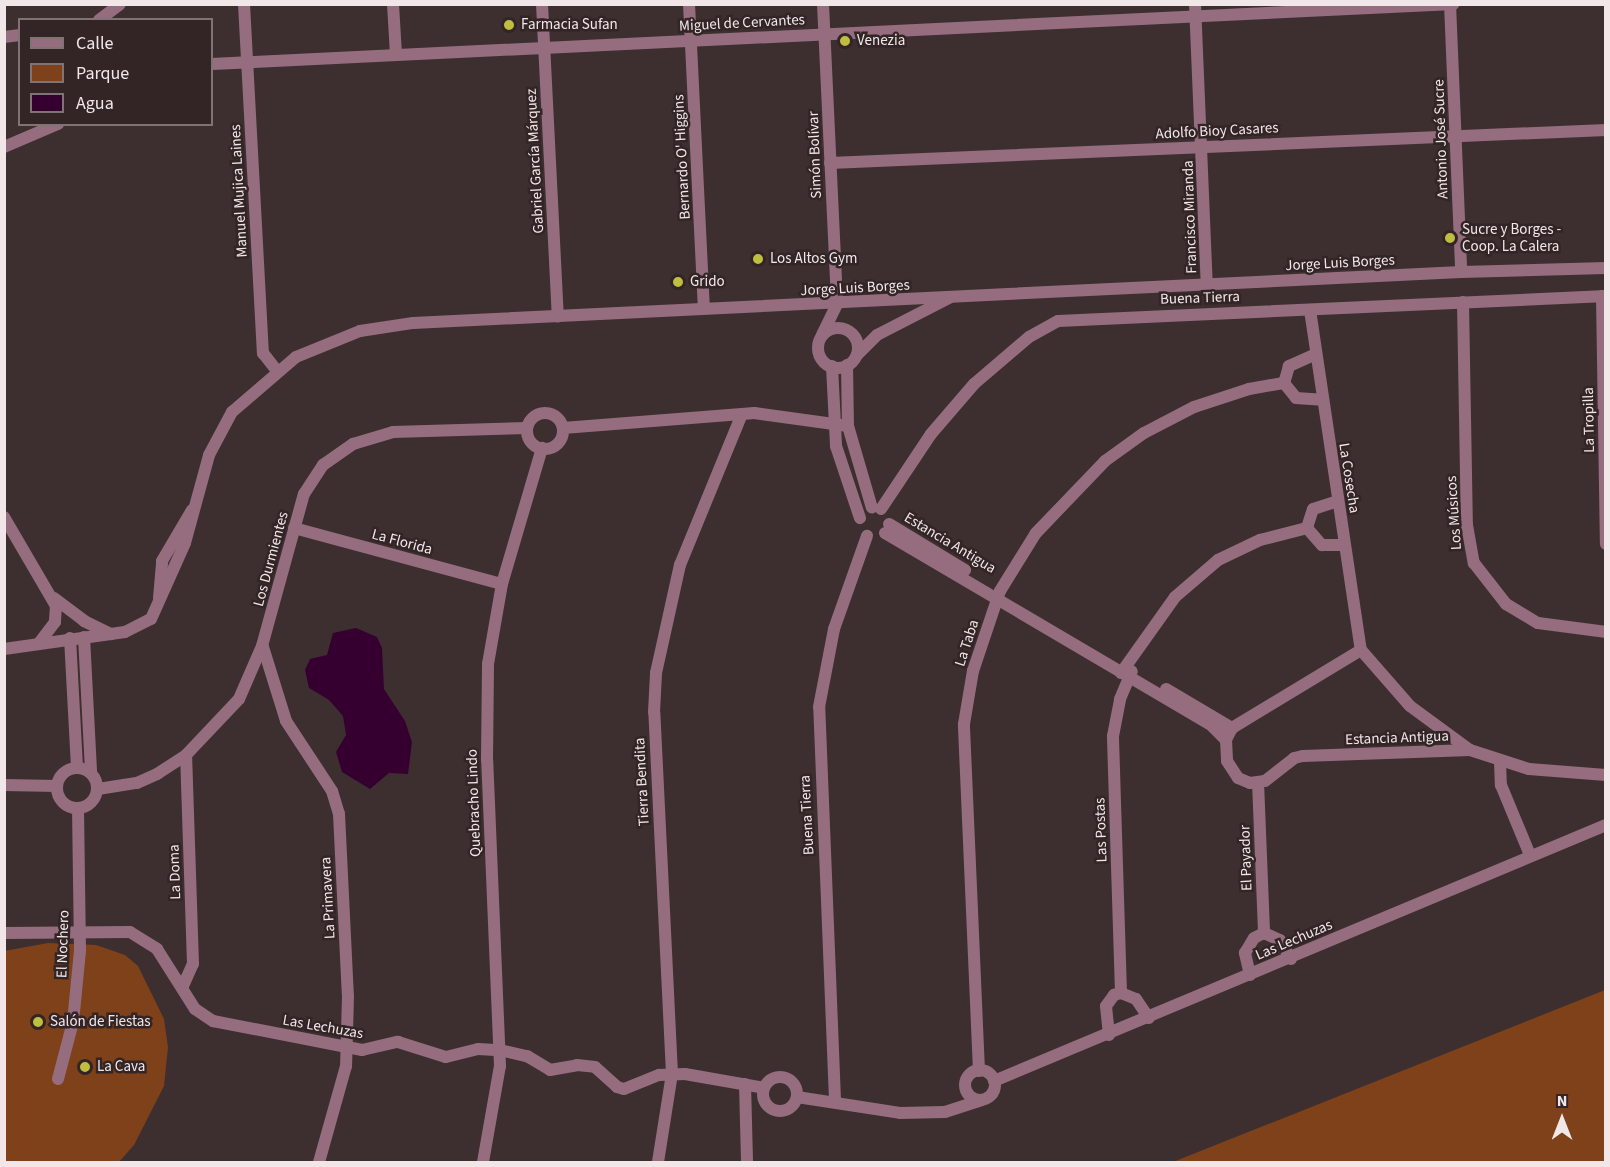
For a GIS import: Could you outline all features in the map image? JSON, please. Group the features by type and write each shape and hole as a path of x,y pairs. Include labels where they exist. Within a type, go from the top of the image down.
{"street":[{"path":"102,18 120,4"},
{"name":"Manuel Mujica Laines","path":"244,4 263,353 277,371"},
{"path":"393,4 396,54"},
{"name":"Gabriel García Márquez","path":"542,4 558,316"},
{"name":"Bernardo O' Higgins","path":"689,4 705,309"},
{"name":"Simón Bolívar","path":"823,4 837,304 843,328"},
{"name":"Miguel de Cervantes","path":"213,64 825,33 1196,10 1451,5"},
{"name":"Antonio José Sucre","path":"1451,5 1461,272"},
{"name":"Francisco Miranda","path":"1196,10 1207,285"},
{"path":"4,147 53,126"},
{"name":"Adolfo Bioy Casares","path":"830,163 1202,147 1456,133 1605,130"},
{"name":"Jorge Luis Borges","path":"4,649 40,642 111,634 142,625 158,606 185,543 209,455 224,424 243,399 277,371 322,344 360,331 413,323 1461,272 1605,268"},
{"name":"Buena Tierra","path":"860,518 877,509 931,434 974,384 1029,337 1058,321 1604,296"},
{"name":"La Tropilla","path":"1604,296 1605,544"},
{"path":"832,366 852,361 877,335 948,298"},
{"name":"Los Músicos","path":"1463,302 1467,525 1474,562 1506,604 1538,623 1605,632"},
{"name":"Simón Bolívar","path":"821,338 837,304"},
{"name":"La Cosecha","path":"1310,310 1361,650 1391,688 1436,727 1470,750"},
{"path":"843,328 856,339 852,361 846,383 848,426 877,509 887,528 867,536 861,530 860,518 841,468 834,424 832,366 819,351 821,338 831,329 843,328"},
{"path":"1316,354 1289,366 1284,383 1296,398 1322,400"},
{"name":"La Taba","path":"979,1071 963,740 973,671 998,594 1036,533 1058,506 1115,454 1144,433 1194,407 1220,397 1284,383"},
{"path":"548,413 558,418 563,428 558,444 542,448 532,443 527,428 537,414 548,413"},
{"path":"563,428 742,414 848,426"},
{"name":"Tierra Bendita","path":"658,1162 672,1074 655,735 656,673 669,601 684,554 742,414"},
{"name":"Los Durmientes","path":"98,789 137,783 186,755 239,699 262,646 294,528 310,480 323,465 353,444 393,432 527,428"},
{"name":"Quebracho Lindo","path":"483,1162 498,1092 500,1050 486,686 502,584 542,448"},
{"path":"1338,501 1313,509 1307,528 1322,544 1344,545"},
{"path":"4,517 53,597 84,621 111,634"},
{"name":"La Florida","path":"294,528 502,584"},
{"name":"Estancia Antigua","path":"887,528 1127,671 1212,726 1226,740"},
{"name":"Las Postas","path":"1121,993 1113,736 1127,671 1175,597 1218,560 1260,540 1307,528"},
{"name":"Buena Tierra","path":"834,1100 819,706 834,629 867,536"},
{"path":"40,642 56,622 53,597"},
{"path":"77,767 84,636"},
{"path":"70,638 91,772 98,789 89,804 78,808 65,804 57,786 62,774 77,767 91,772"},
{"name":"La Primavera","path":"262,646 286,721 338,803 348,996 347,1048 344,1077 319,1162"},
{"path":"1258,782 1244,781 1232,772 1226,740 1232,728 1361,650"},
{"name":"Estancia Antigua","path":"1127,671 1232,728"},
{"path":"1424,752 1437,742 1436,727"},
{"name":"Estancia Antigua","path":"1258,782 1265,782 1294,758 1303,756 1470,750 1529,769 1605,775"},
{"name":"La Doma","path":"183,986 193,964 186,755"},
{"path":"1500,761 1501,785 1530,855"},
{"name":"El Payador","path":"1258,782 1264,933"},
{"path":"4,785 57,786"},
{"name":"El Nochero","path":"58,1079 73,1022 81,933 78,808"},
{"name":"Las Lechuzas","path":"994,1081 1291,959 1530,855 1605,825"},
{"name":"Las Lechuzas","path":"4,933 123,931 144,938 157,949 183,986 195,1009 213,1021 347,1048 372,1050 405,1042 446,1057 478,1049 500,1050 527,1056 550,1070 577,1065 595,1067 617,1088 624,1089 648,1078 672,1074 699,1074 764,1088 776,1077 787,1078 795,1086 797,1097"},
{"path":"1250,975 1245,953 1254,938 1264,933 1280,940 1291,959"},
{"path":"1109,1035 1106,1006 1114,995 1121,993 1136,999 1149,1018"},
{"path":"764,1088 764,1099 776,1110 787,1109 797,1097 834,1100 900,1113 956,1110 992,1094 994,1081 988,1073 979,1071 970,1074 963,1100 956,1110"},
{"path":"745,1084 747,1162"},
{"path":"965,1088 969,1095 981,1100"}],"green space":[{"name":"La Cava","path":"48,943 96,945 125,955 138,966 164,1019 168,1047 164,1086 134,1145 119,1162 5,1162 4,951"},
{"path":"1605,990 1605,1162 1173,1162"}],"water":[{"path":"356,628 377,637 382,648 384,689 405,721 412,742 408,774 389,773 370,789 342,772 336,752 346,735 343,716 329,700 309,688 305,670 310,659 327,655 333,633"}],"place":[{"name":"Farmacia Sufan","path":"509,25"},
{"name":"Venezia","path":"845,41"},
{"name":"Sucre y Borges - Coop. La Calera","path":"1450,238"},
{"name":"Los Altos Gym","path":"758,259"},
{"name":"Grido","path":"678,282"},
{"name":"Salón de Fiestas","path":"38,1022"},
{"name":"La Cava","path":"85,1067"}]}
